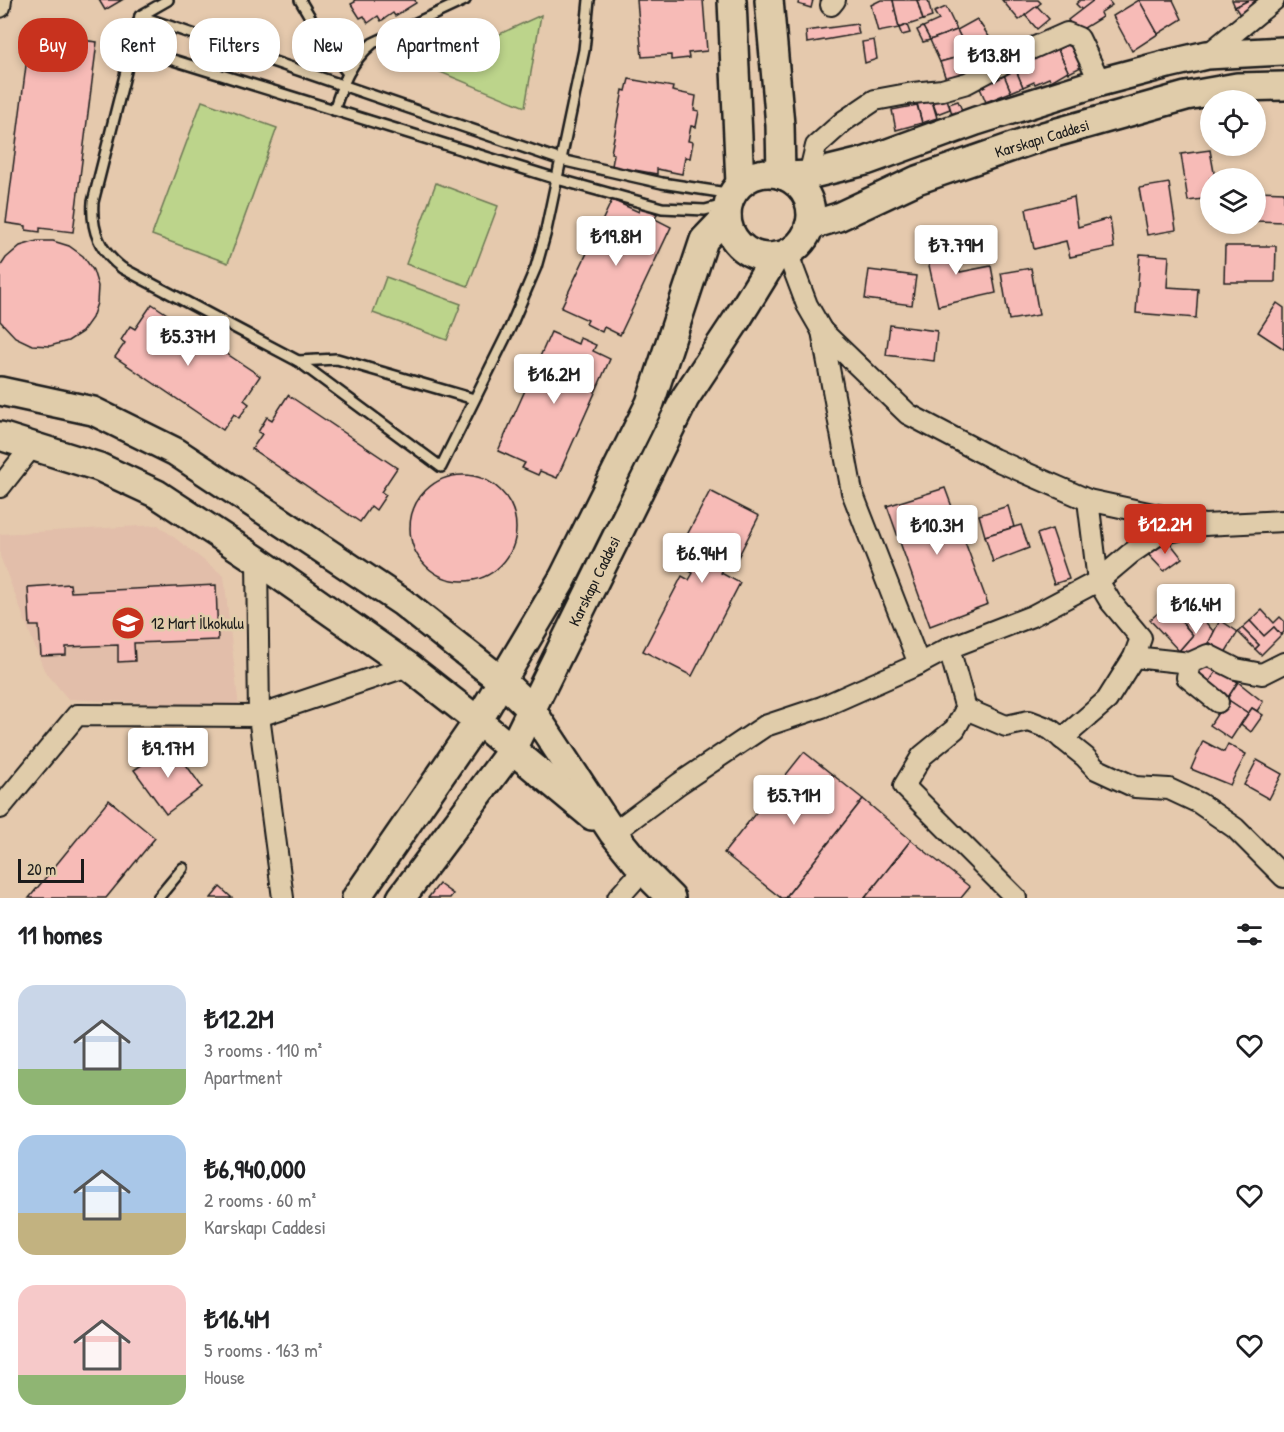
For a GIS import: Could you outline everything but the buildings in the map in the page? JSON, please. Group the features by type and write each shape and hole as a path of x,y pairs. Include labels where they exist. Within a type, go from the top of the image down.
{"main road":[{"path":"732,0 732,200 729,228 734,239 742,248 764,257 782,254 797,246 805,237 811,214 809,202 792,176 780,125 769,0"},
{"path":"356,898 478,721 563,578 650,403 704,240 750,177 774,173 792,176 866,161 976,121 1100,82 1207,55 1284,51"},
{"name":"Karskapı Caddesi","path":"809,226 838,217 917,180 1044,136 1186,96 1237,87 1284,86"},
{"name":"Karskapı Caddesi","path":"401,898 511,751 685,398 782,254"},
{"path":"0,391 93,411 176,452 402,603 503,682 531,709 613,833 643,870 670,898"},
{"path":"0,436 99,467 157,494 257,560 408,666 613,833"}],"street":[{"path":"0,7 1,0"},
{"path":"1207,55 1274,0"},
{"path":"792,176 816,146 844,121 875,100 942,90 968,83 1033,48 1067,33 1079,38 1100,82"},
{"path":"782,254 822,331 908,414 994,459 1088,500 1204,525"},
{"path":"822,331 852,492 919,664"},
{"path":"0,487 33,445"},
{"path":"1062,739 1107,700 1134,657 1141,638 1110,601 1098,581 1088,500"},
{"path":"613,833 680,783 765,726 822,707 919,664 949,648 1032,616 1098,581 1130,554 1159,534 1204,525 1284,521"},
{"path":"257,560 259,716 283,898"},
{"path":"949,648 966,709 954,729 922,756 904,786 1016,898"},
{"path":"1134,657 1190,663 1208,655 1236,669 1262,674 1284,663"},
{"path":"1190,663 1187,677 1218,702"},
{"path":"0,808 77,715 259,716 408,666"},
{"path":"966,709 1006,726 1029,721 1050,729 1085,757 1096,769 1135,787 1169,789 1199,803 1236,828 1282,871"},
{"path":"618,898 643,870"}],"lane":[{"path":"140,16 168,0"},
{"path":"300,0 311,18"},
{"path":"364,52 373,44 465,0"},
{"path":"125,72 93,202 93,226 103,249 122,268 298,361 441,467 519,308 536,267 545,235 584,50 589,0"},
{"path":"140,16 561,160 732,200"},
{"path":"177,61 557,179 662,207 705,210 732,200"},
{"path":"334,110 347,72"},
{"path":"298,361 337,359 474,399"},
{"path":"158,898 183,868"}],"shaded area":[{"name":"12 Mart İlkokulu","path":"158,525 224,576 239,708 68,699 44,670 0,556 0,534"}],"green space":[{"path":"541,15 525,107 440,72 500,72 500,34"},
{"path":"202,101 277,128 228,263 152,235"},
{"path":"436,183 498,206 468,286 406,264"},
{"path":"386,277 461,304 447,340 373,313"}],"place":[{"name":"12 Mart İlkokulu","path":"128,623"}]}
